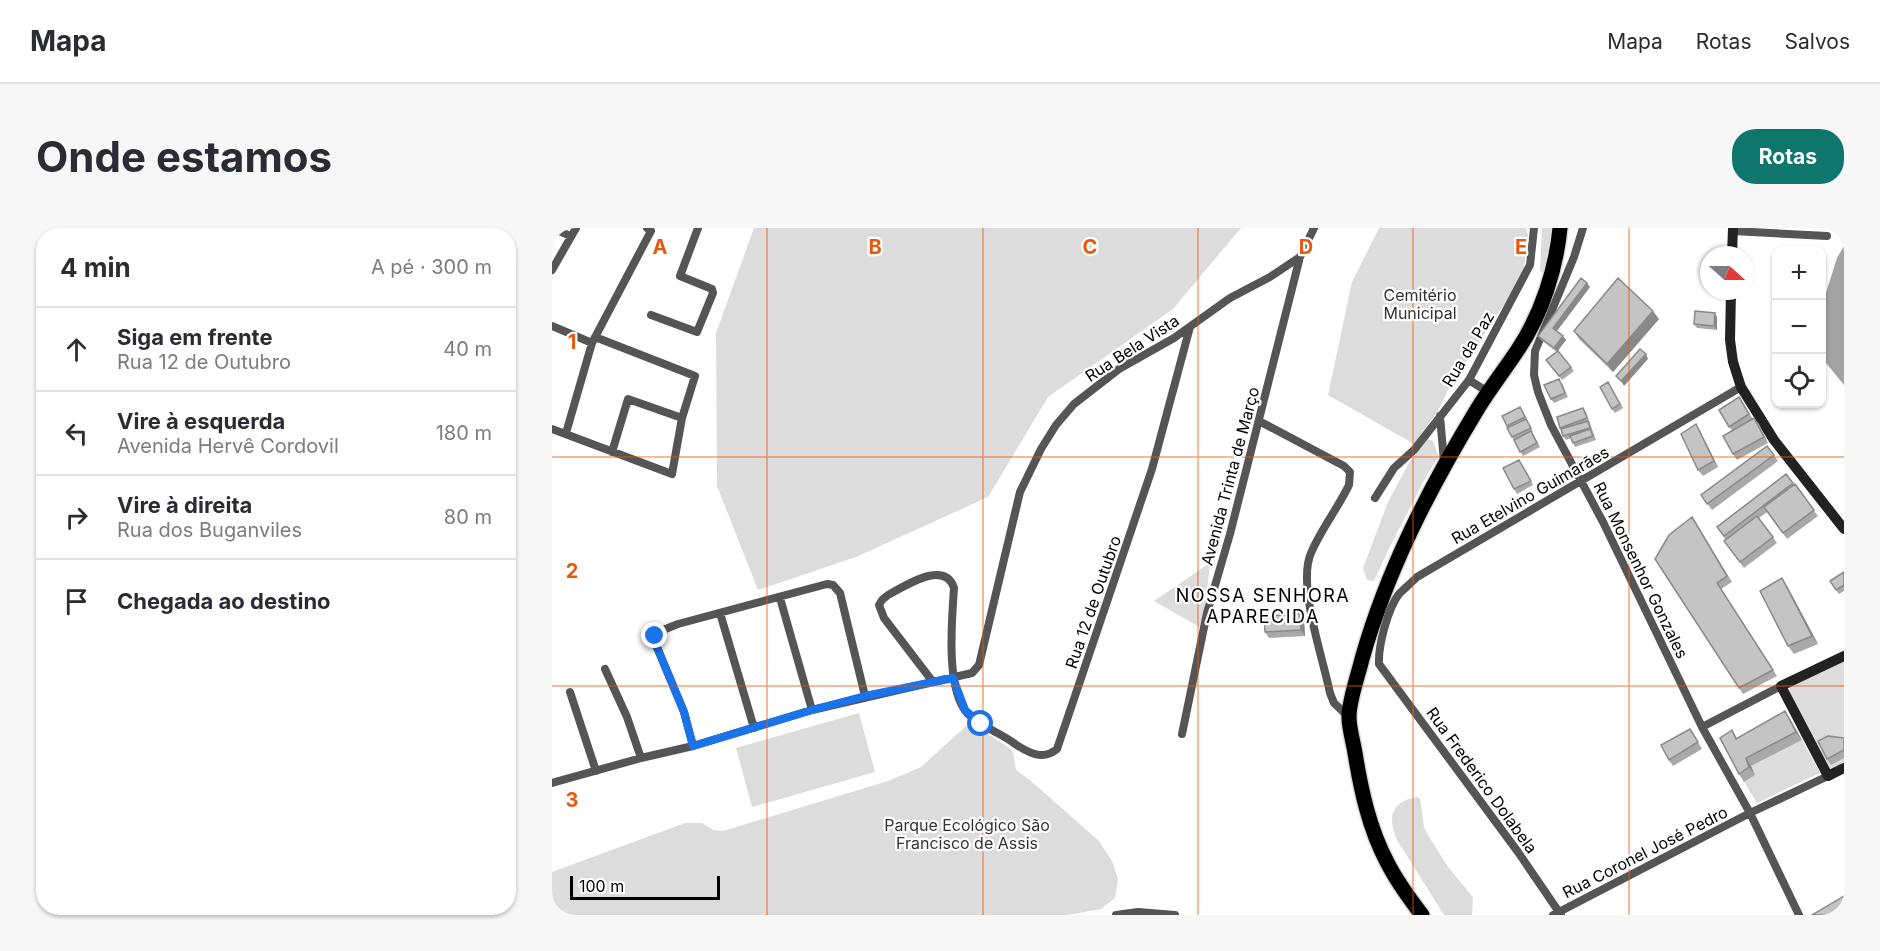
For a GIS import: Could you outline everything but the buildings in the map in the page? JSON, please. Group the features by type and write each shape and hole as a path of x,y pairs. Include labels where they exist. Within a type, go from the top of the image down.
{"highway":[{"path":"1417,914 1387,862 1370,820 1349,717 1374,616 1415,521 1444,464 1554,290 1560,228"}],"street":[{"path":"553,228 570,236"},
{"path":"552,270 576,228"},
{"path":"566,433 594,340 651,231 647,228"},
{"path":"651,315 697,332 713,292 712,289 680,276 698,228"},
{"name":"Avenida Trinta de Março","path":"1182,734 1207,613 1230,534 1300,257 1314,228"},
{"name":"Rua da Paz","path":"1375,498 1394,468 1414,450 1469,380 1530,265 1534,228"},
{"name":"Rua Monsenhor Gonzales","path":"1583,228 1554,290 1535,351 1534,375 1538,392 1551,425 1581,480 1702,727 1750,813 1799,915"},
{"path":"1732,246 1733,229 1827,236"},
{"name":"Rua Bela Vista","path":"953,678 972,673 979,665 1020,492 1041,449 1056,425 1074,404 1102,381 1190,327 1230,298 1270,277 1300,257"},
{"path":"1731,300 1730,340 1733,362 1741,387 1774,440 1843,525"},
{"path":"552,326 695,376 682,418 672,474 552,429"},
{"name":"Rua 12 de Outubro","path":"933,682 884,618 879,605 888,595 935,574 946,576 951,580 954,588 951,641 953,678 965,710 976,720 1026,750 1043,756 1057,749 1145,489 1190,327"},
{"path":"1469,380 1488,392"},
{"name":"Rua Etelvino Guimarães","path":"1379,664 1378,651 1382,633 1398,596 1417,577 1741,387"},
{"path":"612,452 628,399 682,418"},
{"path":"1440,416 1444,464"},
{"path":"1259,421 1344,466 1350,472 1351,477 1345,493 1310,555 1306,574 1308,600 1330,693 1334,703 1349,717"},
{"path":"693,746 684,712 654,640 657,632 678,624 827,584 833,585 840,593 865,696"},
{"path":"780,598 812,710"},
{"path":"720,613 754,728"},
{"path":"1702,727 1844,657"},
{"name":"Rua Frederico Dolabela","path":"1379,664 1518,852 1558,914"},
{"path":"605,669 627,717 641,758"},
{"path":"552,782 693,746 865,696 953,678"},
{"path":"1781,687 1828,776 1844,770"},
{"path":"570,692 597,771"},
{"name":"Rua Coronel José Pedro","path":"1558,914 1750,813 1828,776"},
{"path":"1116,915 1137,912 1175,915"}],"green space":[{"path":"754,228 1241,228 1173,309 1048,397 988,497 856,557 758,590 717,486 716,333"},
{"name":"Cemitério Municipal","path":"1379,228 1526,228 1528,235 1524,268 1509,297 1449,388 1438,411 1414,444 1328,395 1352,282"},
{"path":"1542,228 1555,228 1545,273 1540,271"},
{"path":"1428,439 1433,441 1439,457 1422,485 1374,581 1367,580 1363,568 1388,502 1409,463"},
{"path":"1210,563 1203,629 1154,601"},
{"path":"1844,656 1844,766 1830,774 1791,698 1789,684"},
{"path":"859,713 875,772 752,807 736,748"},
{"name":"Parque Ecológico São Francisco de Assis","path":"974,725 1010,748 1016,770 1099,841 1112,861 1118,879 1115,898 1101,909 1068,915 552,915 552,872 685,823 702,823 713,830 723,831 888,781 921,767 966,726"},
{"path":"1802,740 1820,773 1757,803 1744,782 1755,775 1751,766"},
{"path":"1417,797 1420,799 1424,827 1428,835 1448,867 1473,897 1472,915 1444,915 1397,840 1392,824 1394,812 1408,799"}],"shaded area":[{"path":"1844,246 1844,385 1826,363 1826,292 1837,258"}],"district":[{"name":"NOSSA SENHORA APARECIDA","path":"1263,606"}],"route":[{"path":"655,636 654,640 684,712 693,746 865,696 953,678 965,710 981,724"}]}
